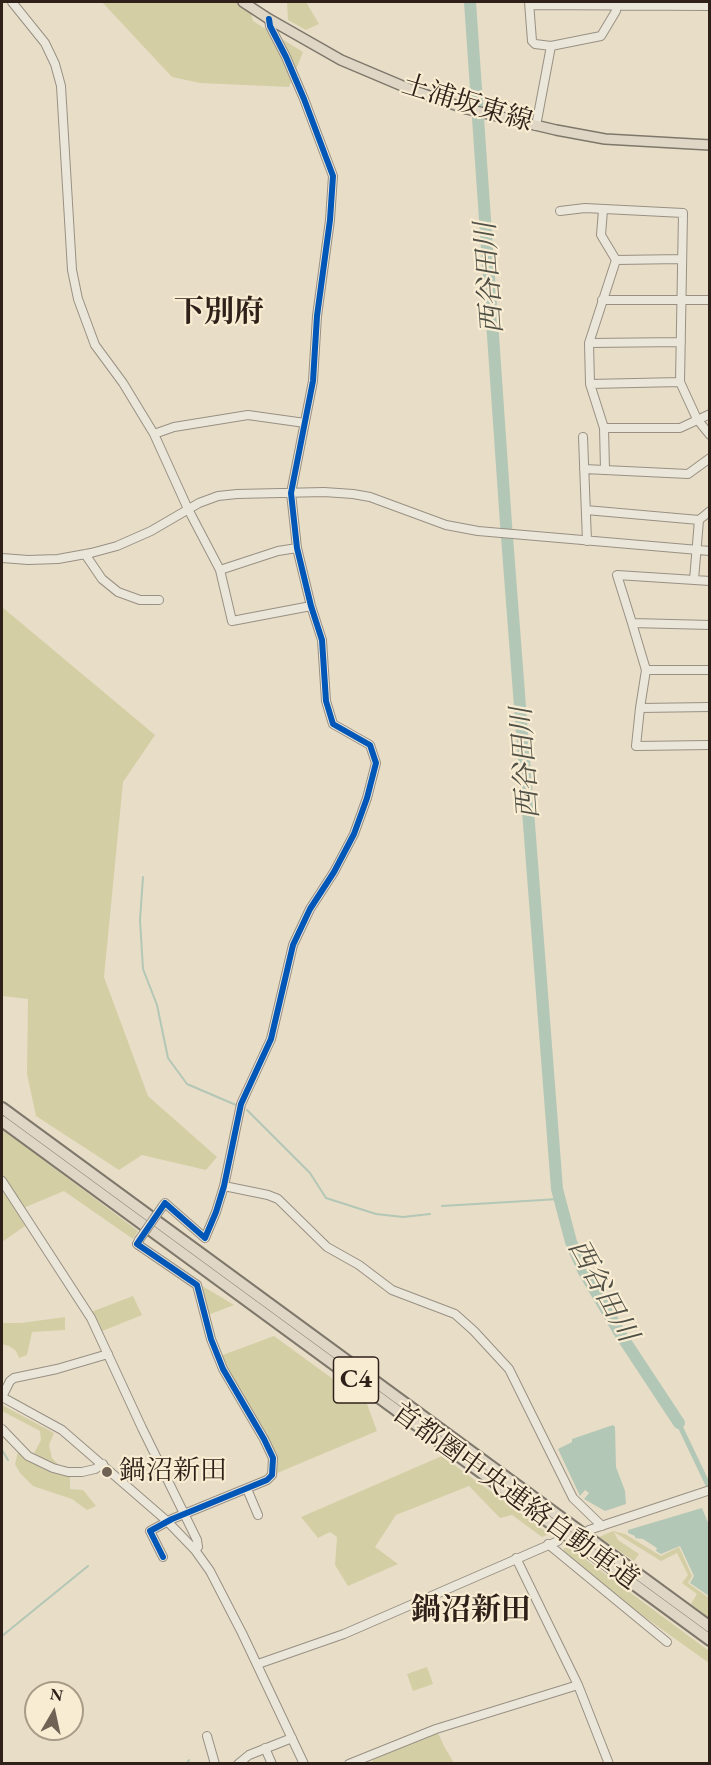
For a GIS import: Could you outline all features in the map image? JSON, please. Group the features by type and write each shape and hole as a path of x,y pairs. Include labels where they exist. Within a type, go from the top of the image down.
{"highway":[{"name":"首都圏中央連絡自動車道","path":"2,1108 710,1627"},
{"name":"首都圏中央連絡自動車道","path":"2,1121 710,1640"}],"main road":[{"name":"土浦坂東線","path":"243,2 341,60 404,87 467,109 536,126 606,139 710,145"}],"street":[{"path":"12,2 45,43 56,64 63,103 72,270 78,299 95,345 134,400 154,434 188,509 220,570 232,621 310,606"},
{"path":"616,6 616,11 601,36 551,46 535,44 532,41 529,3 710,6"},
{"path":"163,1557 150,1531 167,1521 270,1478 273,1458 264,1438 223,1369 207,1328 197,1285 137,1244 165,1203 205,1238 224,1186 241,1104 271,1039 293,945 310,909 354,834 376,763 370,745 333,724 326,701 322,640 310,606 297,548 291,493 313,381 317,316 330,220 333,176 304,99 270,26 269,19"},
{"path":"536,126 551,46"},
{"path":"560,211 585,208 683,213 680,382 697,420 710,435"},
{"path":"603,210 601,236 616,260"},
{"path":"616,260 682,259"},
{"path":"605,469 604,428 590,384 589,343 616,260"},
{"path":"603,300 710,300"},
{"path":"589,343 681,342"},
{"path":"590,384 680,382"},
{"path":"604,428 680,428 710,414"},
{"path":"154,434 174,427 248,416 305,423"},
{"path":"583,437 587,541"},
{"path":"584,469 688,474 710,458"},
{"path":"2,558 40,560 85,554 117,546 133,539 209,499 228,494 291,493 353,494 380,501 446,525 498,533 710,551"},
{"path":"586,510 699,520 710,512"},
{"path":"694,580 699,520"},
{"path":"220,570 278,551 297,548"},
{"path":"85,554 102,579 118,591 140,600 159,600"},
{"path":"710,581 617,574 645,670 636,746 710,745"},
{"path":"633,623 710,626"},
{"path":"645,670 710,669"},
{"path":"640,708 710,707"},
{"path":"2,1181 85,1308 185,1514 198,1544 195,1550"},
{"path":"224,1186 278,1199 327,1247 359,1265 392,1290 455,1314 474,1331 509,1368 573,1498 602,1526"},
{"path":"108,1354 57,1369 14,1378 2,1397 51,1423 103,1464 167,1521 195,1550 210,1572 258,1664 304,1764"},
{"path":"2,1430 28,1456 53,1468 68,1472 82,1472 90,1471 103,1464"},
{"path":"247,1489 258,1515"},
{"path":"589,1530 708,1491"},
{"path":"258,1664 344,1634 558,1540"},
{"path":"548,1544 667,1642"},
{"path":"516,1558 578,1684 609,1764"},
{"path":"349,1764 436,1729 578,1684"},
{"path":"207,1736 215,1764"},
{"path":"238,1764 249,1755 292,1738"},
{"path":"265,1748 272,1764"}],"shaded area":[{"path":"102,2 248,2 253,21 303,52 289,87 200,83 172,77"},
{"path":"287,2 306,2 319,24 306,30 288,20"},
{"path":"2,607 155,735 123,782 104,977 148,1096 217,1157 206,1170 142,1155 119,1170 36,1116 27,1074 28,999 2,996"},
{"path":"2,1129 138,1231 133,1239 64,1191 21,1209 2,1175"},
{"path":"2,1187 25,1226 2,1242"},
{"path":"199,1284 234,1305 208,1315"},
{"path":"133,1296 142,1315 100,1332 91,1312"},
{"path":"65,1317 65,1330 32,1332 27,1355 19,1358 16,1351 2,1344 2,1323 21,1323"},
{"path":"274,1336 367,1404 377,1431 275,1474 276,1457 220,1356"},
{"path":"2,1405 54,1433 49,1445 52,1458 59,1465 50,1463 34,1453 41,1440 40,1431 2,1411"},
{"path":"674,1408 709,1481 709,1493 670,1411"},
{"path":"613,1425 615,1427 616,1467 625,1491 626,1504 605,1511 584,1499 589,1493 585,1490 580,1496 558,1449 572,1442 572,1439"},
{"path":"18,1452 31,1461 70,1476 70,1489 83,1490 96,1506 87,1510 72,1499 33,1486 20,1473 15,1464"},
{"path":"442,1456 549,1534 542,1537 512,1515 500,1518 469,1486 396,1515 375,1547 398,1564 348,1586 335,1565 337,1537 330,1532 318,1538 301,1517"},
{"path":"702,1508 709,1525 709,1596 690,1583 694,1576 680,1546 661,1554 656,1551 657,1548 643,1539 635,1538 628,1533 628,1530"},
{"path":"613,1531 625,1534 661,1556 679,1547 692,1576 688,1583 709,1598 709,1618 691,1604 697,1594 682,1583 688,1575 677,1553 661,1561 614,1532 618,1540 639,1554 634,1561 599,1537"},
{"path":"566,1545 709,1651 709,1663 625,1603 566,1556 563,1551"},
{"path":"427,1667 433,1684 413,1691 407,1674"},
{"path":"438,1733 454,1763 373,1763 371,1758 410,1741 412,1744"}],"waterway":[{"name":"西谷田川","path":"470,2 506,524 557,1189 571,1242 583,1270 621,1335 679,1423"},
{"path":"143,877 140,920 143,969 157,1005 168,1058 187,1084 236,1105"},
{"path":"247,1110 310,1173 326,1198 376,1214 403,1217 430,1214"},
{"path":"442,1206 559,1199"},
{"path":"2,1450 8,1460"},
{"path":"2,1636 88,1566"},
{"path":"186,1764 189,1760"}],"cycle path":[{"path":"163,1557 150,1531 172,1519 267,1480 272,1475 273,1458 223,1369 211,1339 197,1285 137,1244 165,1203 205,1238 224,1186 241,1104 271,1039 293,945 310,909 334,872 354,834 376,763 370,745 333,724 326,701 322,640 297,548 291,493 313,381 317,316 330,220 333,176 304,99 270,26 269,19"}],"place":[{"name":"鍋沼新田","path":"107,1472"}],"district":[{"name":"下別府","path":"219,313"},
{"name":"鍋沼新田","path":"471,1611"}]}
